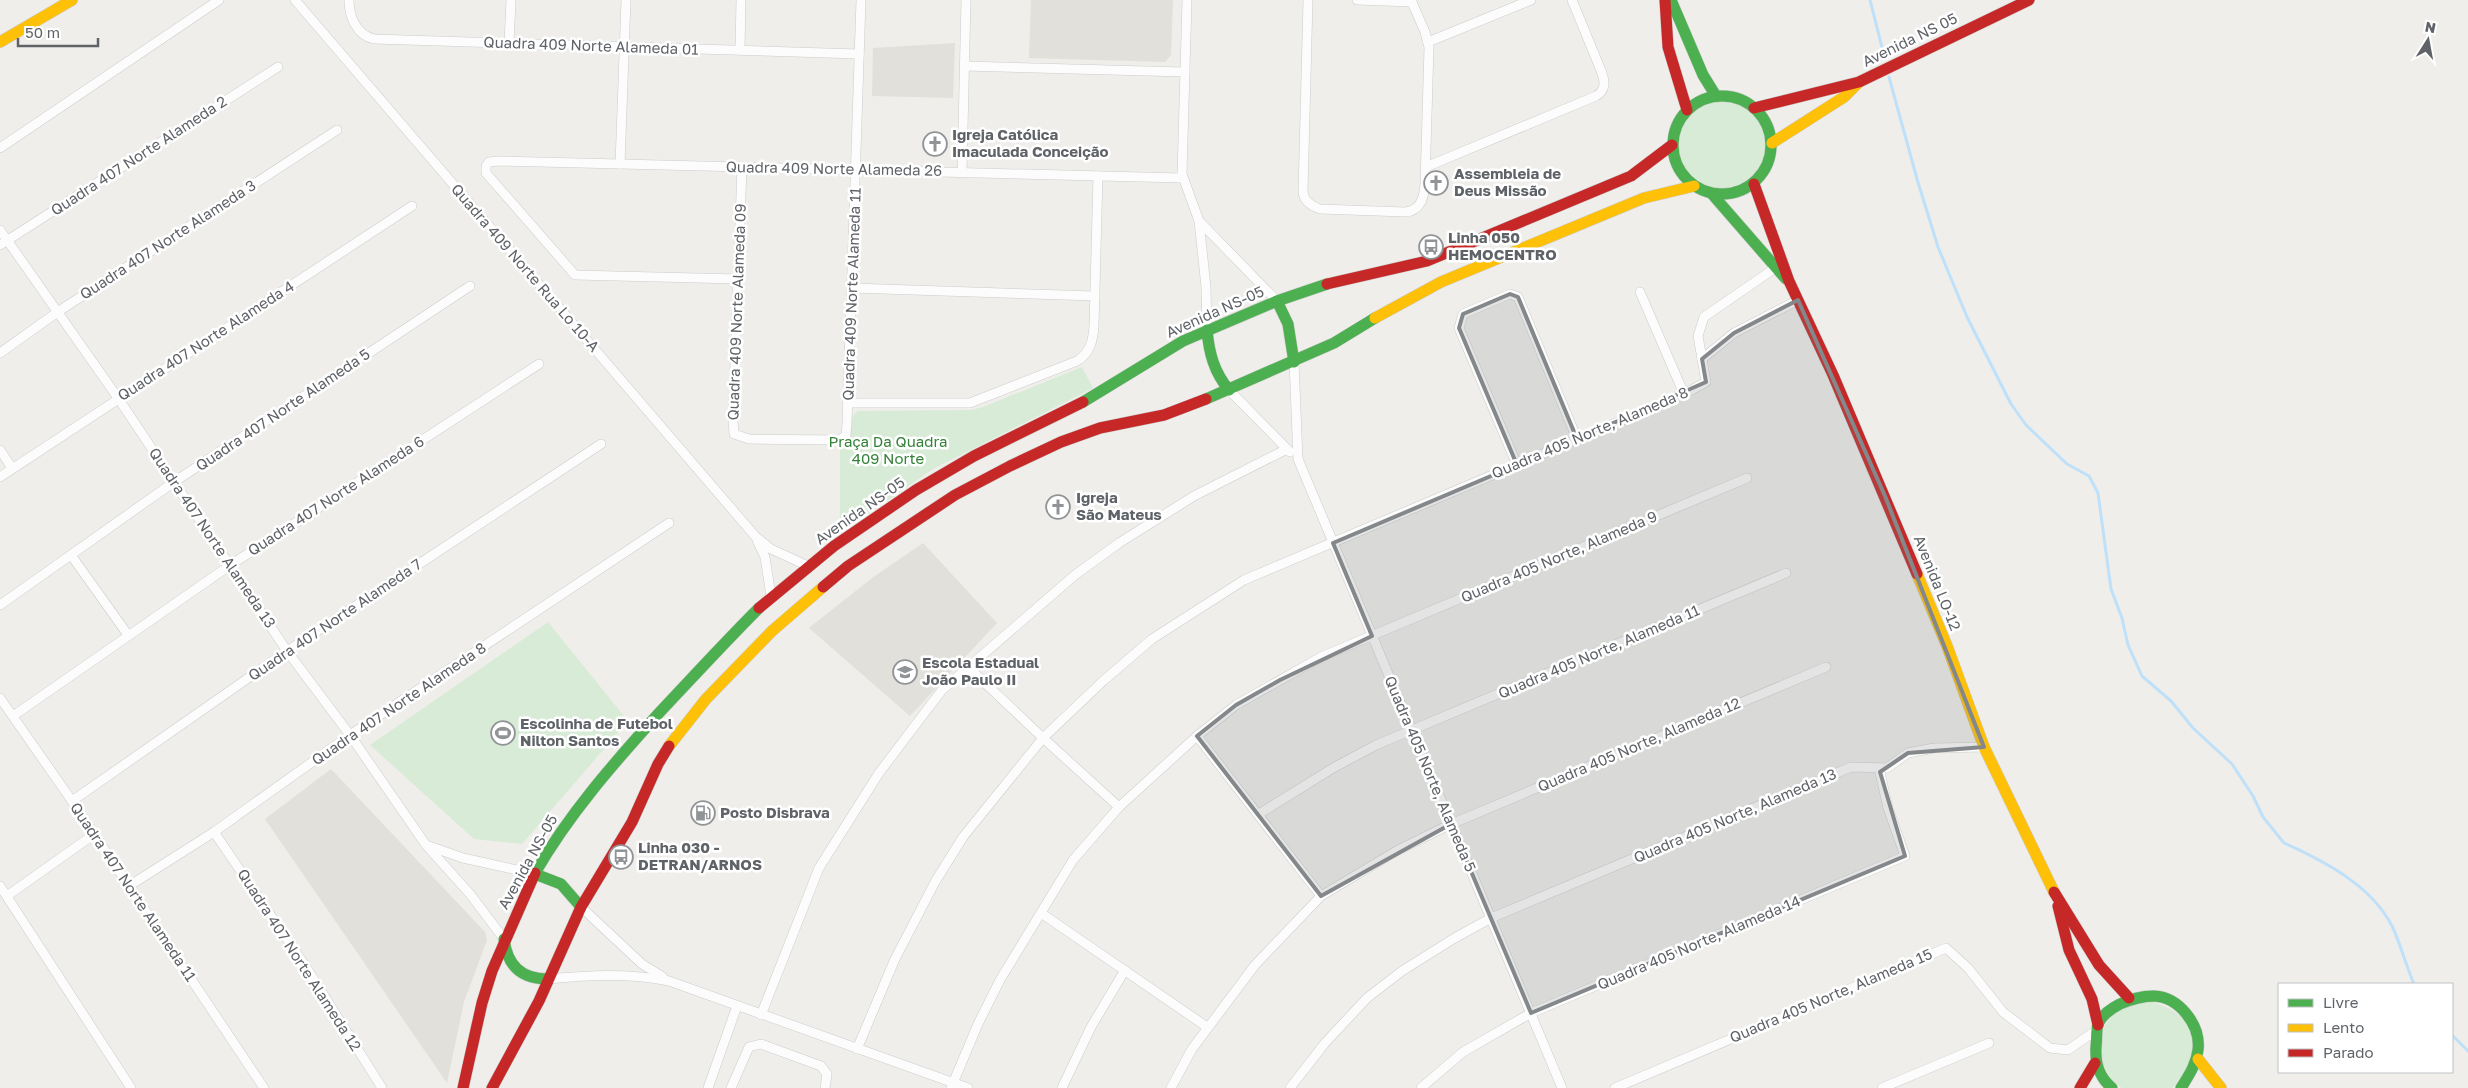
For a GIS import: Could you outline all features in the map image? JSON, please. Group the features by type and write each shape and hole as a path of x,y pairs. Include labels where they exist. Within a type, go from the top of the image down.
{"street":[{"path":"0,42 72,0"},
{"path":"0,148 219,0"},
{"name":"Quadra 409 Norte Rua Lo 10-A","path":"295,0 755,536 771,549 808,566"},
{"name":"Quadra 409 Norte Alameda 01","path":"349,0 350,18 362,33 371,38 859,54"},
{"path":"510,43 511,0"},
{"path":"620,164 626,0"},
{"path":"740,50 741,0"},
{"name":"Quadra 409 Norte Alameda 11","path":"844,437 847,428 848,403 861,0"},
{"path":"962,172 966,0"},
{"path":"1187,0 1182,178 1199,221 1206,295 1207,330 1212,364 1221,381 1229,390 1298,459"},
{"path":"1308,0 1303,192 1309,204 1322,210 1411,212 1420,205 1425,192 1428,42 1412,1 1357,0"},
{"path":"1428,42 1531,0"},
{"path":"1426,167 1596,96 1604,88 1602,73 1572,0"},
{"path":"1665,0 1668,46 1687,110"},
{"path":"1671,0 1703,75 1716,96"},
{"name":"Avenida NS 05","path":"1754,108 1859,82 1949,36 2030,0"},
{"path":"965,66 1185,72"},
{"name":"Quadra 407 Norte Alameda 2","path":"4,243 278,67"},
{"name":"Avenida NS 05","path":"1772,143 1837,102 1859,82"},
{"path":"1716,96 1736,98 1754,108 1764,118 1772,143 1767,166 1754,184 1741,191 1727,195 1712,194 1694,186 1687,180 1678,167 1672,146 1679,122 1687,110 1700,101 1716,96"},
{"name":"Quadra 407 Norte Alameda 3","path":"0,353 59,311 337,130"},
{"name":"Avenida NS-05","path":"463,1088 482,1003 504,939 535,874 569,818 598,782 696,673 771,596 808,566 939,476 974,456 1075,406 1166,350 1207,330 1276,301 1339,280 1411,266 1427,261 1631,176 1672,146"},
{"name":"Quadra 409 Norte Alameda 26","path":"738,279 576,275 486,172 487,164 494,161 1182,178"},
{"name":"Quadra 409 Norte Alameda 09","path":"742,167 732,420 734,434 749,439 830,442 838,441 844,437"},
{"path":"848,403 970,403 1077,361 1086,354 1093,336 1098,176"},
{"name":"Avenida LO-12","path":"1754,184 1788,281 1833,375 1885,496 1947,646 1984,747 2056,896 2100,966 2129,998"},
{"path":"492,1088 539,1001 581,907 632,822 658,764 676,735 706,699 772,631 825,584 923,515 1010,466 1088,432 1178,411 1294,362 1347,336 1400,302 1441,282 1644,198 1694,186"},
{"name":"Avenida LO-12","path":"1712,194 1774,268 1788,281"},
{"name":"Quadra 407 Norte Alameda 4","path":"0,477 412,206"},
{"path":"1199,221 1276,301 1288,324 1294,362 1298,459"},
{"name":"Quadra 407 Norte Alameda 13","path":"0,230 4,243 59,311 287,651 350,735 426,845 470,894 504,939"},
{"name":"Quadra 405 Norte, Alameda 8","path":"857,1049 895,959 935,882 963,837 1043,738 1103,681 1152,639 1244,580 1684,394 1706,382 1698,336 1704,317 1774,268"},
{"name":"Quadra 407 Norte Alameda 5","path":"0,605 174,482 470,286"},
{"path":"852,288 1095,296"},
{"path":"1640,292 1684,394"},
{"path":"1517,465 1458,328 1463,314 1510,294 1518,297 1577,439"},
{"path":"1702,358 1734,333 1798,300"},
{"name":"Quadra 407 Norte Alameda 6","path":"13,716 229,566 539,364"},
{"name":"Quadra 407 Norte Alameda 7","path":"72,802 287,651 600,444"},
{"path":"761,1014 819,868 879,773 942,690 967,666 1075,575 1119,543 1194,496 1287,449"},
{"path":"0,450 12,468"},
{"name":"Quadra 405 Norte, Alameda 5","path":"1298,459 1562,1088"},
{"name":"Quadra 405 Norte, Alameda 9","path":"952,1085 978,1024 1000,980 1073,860 1119,807 1197,736 1236,705 1321,657 1746,478"},
{"name":"Quadra 407 Norte Alameda 8","path":"129,886 214,832 350,735 669,523"},
{"name":"Quadra 409 Norte Rua Lo 10-A","path":"755,536 765,558 771,596"},
{"path":"71,555 128,635"},
{"name":"Quadra 405 Norte, Alameda 11","path":"1259,814 1333,768 1376,745 1786,573"},
{"path":"967,666 1119,807"},
{"name":"Quadra 405 Norte, Alameda 12","path":"1171,1088 1192,1049 1207,1027 1255,965 1321,896 1398,850 1451,824 1826,667"},
{"name":"Quadra 407 Norte Alameda 11","path":"0,698 264,1088"},
{"path":"1197,736 1321,896"},
{"name":"Quadra 405 Norte, Alameda 13","path":"1290,1088 1334,1032 1378,989 1425,956 1490,918 1851,767 1887,768 1908,752 1934,748 1984,747"},
{"name":"Quadra 405 Norte, Alameda 14","path":"1421,1088 1469,1048 1530,1013 1905,856 1888,808 1879,768"},
{"name":"Quadra 407 Norte Alameda 12","path":"214,832 306,968 382,1088"},
{"path":"7,896 93,835"},
{"path":"426,845 463,858 535,874 561,884 581,907 642,964 669,981 952,1085 968,1088"},
{"path":"0,886 131,1088"},
{"name":"Avenida LO-12","path":"2056,896 2068,950 2092,999 2098,1027 2095,1063"},
{"path":"1042,913 1207,1027"},
{"path":"504,939 506,952 519,973 528,978 548,979 598,975 634,976 669,981"},
{"name":"Quadra 405 Norte, Alameda 15","path":"1615,1088 1946,948 1968,968 2003,1012 2050,1048 2068,1050 2098,1027"},
{"path":"1062,1088 1085,1038 1124,970"},
{"path":"2098,1027 2106,1014 2129,998 2146,995 2163,998 2178,1006 2190,1019 2197,1031 2199,1045 2198,1059 2192,1076 2181,1088"},
{"path":"708,1088 737,1006"},
{"path":"1882,1088 1989,1043"},
{"path":"731,1088 749,1047 761,1044 821,1066 828,1074 825,1088"},
{"path":"2198,1059 2221,1088"},
{"path":"2080,1088 2095,1063 2108,1085 2112,1088"}],"highlighted area":[{"path":"1510,294 1518,297 1577,439 1706,382 1702,359 1734,333 1798,300 1885,496 1984,747 1908,753 1880,772 1905,856 1531,1013 1451,824 1321,896 1197,736 1236,705 1280,680 1372,636 1333,543 1517,465 1459,328 1463,314"}],"shaded area":[{"path":"1031,0 1173,0 1171,55 1165,62 1029,58"},
{"path":"955,43 953,98 872,96 873,48"},
{"name":"Escola Estadual João Paulo II","path":"923,543 997,623 910,716 809,628 872,578"},
{"path":"331,769 485,932 487,940 464,1002 447,1083 265,819"}],"green space":[{"path":"1713,101 1731,101 1747,108 1759,120 1766,136 1766,154 1759,170 1747,182 1731,189 1713,189 1697,182 1685,170 1678,154 1678,136 1685,120 1697,108"},
{"name":"Praça Da Quadra 409 Norte","path":"1082,367 1093,388 933,469 840,533 840,448 850,439 852,420 858,411 971,410 983,407"},
{"name":"Escolinha de Futebol Nilton Santos","path":"548,622 628,721 522,844 474,839 370,745"},
{"path":"2146,1001 2156,1003 2175,1012 2183,1018 2194,1035 2193,1060 2179,1082 2172,1088 2122,1088 2106,1072 2102,1062 2100,1040 2103,1029 2109,1020 2124,1008"}],"waterway":[{"path":"1870,0 1885,59"},
{"path":"1889,77 1938,247 1967,317 2011,404 2026,425 2067,464 2089,476 2098,493 2111,589 2122,618 2128,645 2142,676 2171,701 2193,728 2232,764 2253,796 2263,817 2284,843 2330,866 2359,886 2372,898 2392,926 2414,983"},
{"path":"2453,1036 2468,1051"}],"traffic: fast":[{"path":"1671,0 1703,75 1716,96"},
{"path":"1722,96 1741,100 1757,110 1767,126 1771,145 1767,164 1757,180 1741,190 1722,194 1703,190 1687,180 1677,164 1673,145 1677,126 1687,110 1703,100 1722,96"},
{"path":"1712,194 1786,279"},
{"path":"1083,402 1183,341 1277,301 1327,284"},
{"path":"1277,301 1288,324 1294,362"},
{"path":"1206,399 1334,343 1375,318"},
{"path":"1207,330 1213,362 1229,390"},
{"path":"535,873 562,830 609,770 659,713 759,608"},
{"path":"535,874 561,884 581,907"},
{"path":"504,939 508,956 517,969 530,976 548,979"},
{"path":"2112,1088 2101,1075 2097,1065 2098,1024 2107,1012 2120,1004 2137,998 2154,996 2172,1001 2180,1007 2192,1022 2196,1031 2198,1041 2196,1060 2181,1088"}],"traffic: slow":[{"path":"0,42 72,0"},
{"path":"1772,143 1844,97 1859,82"},
{"path":"1375,318 1441,282 1644,198 1694,186"},
{"path":"1917,574 1947,646 1984,747 2054,892"},
{"path":"669,746 706,699 772,631 823,587"},
{"path":"2198,1059 2221,1088"}],"traffic: jam":[{"path":"1665,0 1668,47 1687,110"},
{"path":"1754,108 1859,82 2029,0"},
{"path":"1327,284 1427,261 1631,176 1672,145"},
{"path":"1754,184 1789,281 1833,375 1917,574"},
{"path":"823,587 848,566 955,495 1010,466 1061,442 1100,428 1164,415 1206,399"},
{"path":"759,608 834,546 916,490 974,456 1083,402"},
{"path":"492,1088 539,1001 581,907 632,822 658,764 669,746"},
{"path":"463,1088 482,1003 492,971 535,873"},
{"path":"2054,892 2099,965 2129,998"},
{"path":"2058,906 2069,950 2092,999 2098,1025"},
{"path":"2080,1088 2095,1063"}],"place":[{"name":"Igreja Católica Imaculada Conceição","path":"935,144"},
{"name":"Assembleia de Deus Missão","path":"1436,183"},
{"name":"Linha 050 HEMOCENTRO","path":"1431,247"},
{"name":"Igreja São Mateus","path":"1058,507"},
{"name":"Escola Estadual João Paulo II","path":"905,672"},
{"name":"Escolinha de Futebol Nilton Santos","path":"503,733"},
{"name":"Posto Disbrava","path":"703,813"},
{"name":"Linha 030 - DETRAN/ARNOS","path":"621,857"}]}
